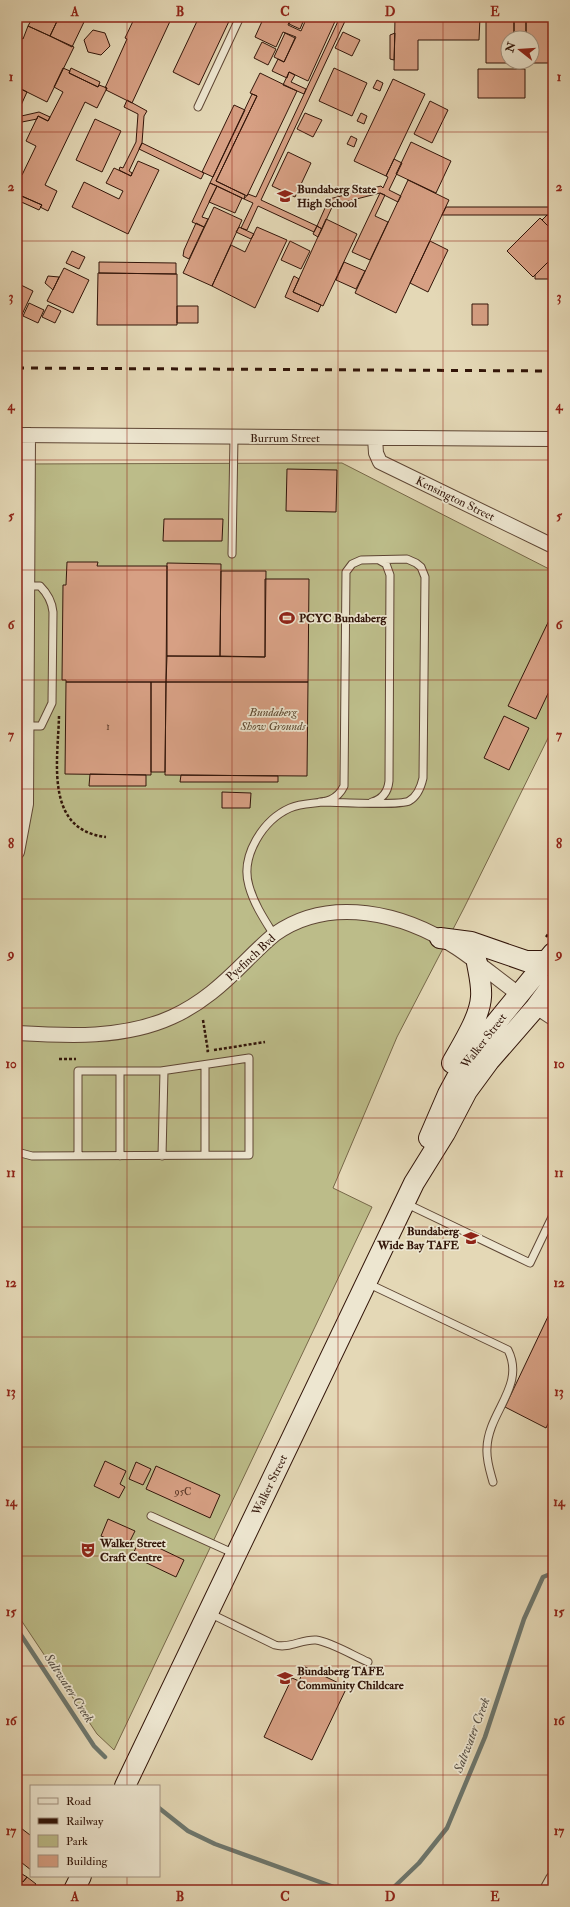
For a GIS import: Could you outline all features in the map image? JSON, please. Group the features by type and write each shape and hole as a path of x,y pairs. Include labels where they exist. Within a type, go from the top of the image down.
{"main road":[{"path":"440,938 471,942 526,961 550,957"},
{"name":"Walker Street","path":"125,1785 405,1203 414,1183 424,1151 448,1094 468,1057 550,957"},
{"path":"424,1151 426,1119 431,1104 473,1023 481,1002 481,988 477,963"},
{"name":"Walker Street","path":"414,1183 467,1092 489,1061 536,1007 553,984"},
{"path":"74,1890 80,1877"}],"street":[{"name":"Burrum Street","path":"23,435 553,439"},
{"path":"17,852 23,830 26,804 27,586 23,435"},
{"name":"Kensington Street","path":"375,438 376,454 380,462 553,546"},
{"name":"Pyefinch Bvd","path":"17,1034 96,1034 135,1030 153,1025 188,1010 203,1000 219,988 274,935 307,918 340,912 360,912 389,917 421,929 456,948 520,995"},
{"path":"536,1007 553,1018"},
{"path":"548,1890 553,1879"}],"lane":[{"path":"198,107 240,17"},
{"path":"553,119 553,137"},
{"path":"232,554 234,437"},
{"path":"274,935 260,913 248,884 247,871 254,843 263,829 281,812 303,804 327,801 338,796 344,786 346,572 352,564 357,561 407,559 416,563 424,572 423,778 416,795 404,803 320,802"},
{"path":"367,803 382,797 386,792 389,781 390,576 386,564 374,560"},
{"path":"27,586 40,586 45,591 52,603 53,612 52,703 41,726 27,726"},
{"path":"17,1152 32,1156 78,1156 120,1156 162,1156 249,1155 249,1058 164,1071 78,1071 78,1156"},
{"path":"205,1065 205,1155"},
{"path":"162,1156 164,1071"},
{"path":"120,1072 120,1156"},
{"path":"405,1203 530,1263 553,1214"},
{"path":"367,1283 508,1350 514,1364 512,1380 491,1429 487,1449 493,1482"},
{"path":"151,1516 236,1555"},
{"path":"209,1613 281,1646 309,1640 322,1641 368,1662"}],"path":[{"path":"59,714 58,783 61,804 77,827 95,836 106,838"},
{"path":"204,1020 208,1051"},
{"path":"201,1052 265,1042"},
{"path":"60,1059 82,1059"}],"green space":[{"name":"Bundaberg Show Grounds","path":"342,463 553,571 553,728 464,908 397,1037 333,1188 372,1207 114,1750 97,1734 17,1614 17,464"}],"building":[{"path":"33,17 59,17 50,36 28,26"},
{"path":"59,17 73,17 84,22 72,47 50,36"},
{"path":"135,17 172,17 132,103 106,90 107,88 105,88"},
{"path":"199,17 231,17 199,85 173,72"},
{"path":"264,17 291,17 288,25 301,31 307,17 337,17 308,81 289,72 287,78 272,71 278,59 284,62 296,37 283,32 276,47 255,37"},
{"path":"293,17 305,17 300,29 289,24"},
{"path":"340,17 395,17 395,19 346,19 261,200 317,226 314,232 258,206 247,230 241,228 253,203 244,199 248,194 256,197"},
{"path":"395,17 480,17 479,40 418,40 418,70 394,70"},
{"path":"500,17 530,17 530,20 500,20"},
{"path":"486,20 514,20 514,30 500,30 500,63 486,63"},
{"path":"514,20 526,20 526,30 514,30"},
{"path":"526,20 553,20 553,63 540,63 540,30 526,30"},
{"path":"28,26 74,47 47,102 17,87 17,36 23,39"},
{"path":"93,30 105,33 110,46 101,55 88,52 84,40"},
{"path":"343,32 360,40 352,56 335,48"},
{"path":"285,33 295,38 284,62 274,57"},
{"path":"395,33 394,60 390,59 390,35"},
{"path":"262,42 276,49 268,65 254,58"},
{"path":"63,68 70,71 69,73 98,87 99,85 107,88 97,108 85,102 45,185 57,191 48,211 40,207 42,205 17,194 17,172 22,175 36,146 26,141 38,116 48,121 63,92 54,87"},
{"path":"71,68 100,82 98,87 69,73"},
{"path":"334,68 367,83 352,116 319,101"},
{"path":"478,69 525,70 525,98 478,98"},
{"path":"289,72 295,75 291,82 306,89 304,94 283,85"},
{"path":"260,73 297,91 247,196 216,181 257,96 250,93"},
{"path":"393,79 425,94 386,176 354,161"},
{"path":"377,80 383,83 380,91 373,88"},
{"path":"17,87 27,92 17,114"},
{"path":"252,94 257,96 216,181 245,195 244,199 210,183"},
{"path":"127,100 147,111 144,116 142,143 129,171 132,173 131,176 119,170 120,167 123,168 136,142 138,114 124,107"},
{"path":"430,101 448,110 432,143 414,134"},
{"path":"234,105 245,110 213,177 202,172"},
{"path":"39,112 50,117 48,121 38,116 37,119 17,123 17,117"},
{"path":"305,113 322,120 313,137 297,129"},
{"path":"361,113 367,116 364,124 357,121"},
{"path":"95,119 121,131 102,172 76,160"},
{"path":"351,136 357,139 354,147 347,144"},
{"path":"411,142 451,161 436,193 396,174"},
{"path":"142,143 204,173 201,179 139,149"},
{"path":"288,152 311,163 295,197 272,186"},
{"path":"394,159 402,163 389,190 401,196 398,202 380,193 333,205 322,229 317,226 329,199 381,186 383,188 388,177 386,176"},
{"path":"138,161 159,170 128,234 72,207 84,182 119,199 123,191 106,183 114,168 131,176"},
{"path":"408,180 449,200 396,313 355,293"},
{"path":"210,183 217,186 202,217 208,219 204,227 192,222"},
{"path":"217,186 242,198 235,213 209,202"},
{"path":"380,193 385,195 375,216 388,222 370,260 352,252"},
{"path":"17,194 42,205 39,210 17,200"},
{"path":"214,207 242,220 212,286 183,273"},
{"path":"446,207 553,207 553,215 442,215"},
{"path":"547,215 553,215 553,231 542,220"},
{"path":"540,218 553,231 553,257 533,277 507,251"},
{"path":"326,219 357,234 323,306 293,292"},
{"path":"196,223 204,227 189,259 183,256 184,250"},
{"path":"317,226 322,229 318,237 313,234"},
{"path":"239,227 254,234 251,239 236,232"},
{"path":"257,227 287,240 255,308 212,286 231,245 245,252"},
{"path":"290,241 310,251 301,269 281,260"},
{"path":"430,241 448,250 428,292 410,283"},
{"path":"72,251 85,257 79,269 66,263"},
{"path":"553,257 553,279 535,279 535,275"},
{"path":"99,262 176,263 176,274 99,273"},
{"path":"344,262 365,271 356,289 336,280"},
{"path":"64,268 89,280 73,313 47,301"},
{"path":"98,273 177,274 177,325 97,325"},
{"path":"48,276 59,277 53,290 45,283"},
{"path":"294,276 299,279 293,292 321,305 318,312 285,297"},
{"path":"17,283 33,291 18,323 17,323"},
{"path":"29,303 44,310 38,323 23,316"},
{"path":"472,304 488,304 488,325 472,325"},
{"path":"48,305 61,311 55,323 42,317"},
{"path":"177,306 198,306 198,323 177,323"},
{"path":"287,469 337,470 336,512 286,511"},
{"path":"164,519 223,519 222,541 163,541"},
{"path":"67,562 98,562 97,566 167,566 166,682 66,682 66,680 62,680 63,585 66,585"},
{"path":"167,563 221,564 220,656 167,656"},
{"path":"221,571 266,571 265,657 220,656"},
{"name":"PCYC Bundaberg","path":"265,579 309,579 308,682 166,682 167,656 265,657"},
{"path":"553,612 553,683 536,719 508,706"},
{"path":"66,682 151,682 151,775 65,774"},
{"path":"151,682 166,682 165,772 151,772"},
{"path":"166,682 308,682 307,776 165,775"},
{"path":"504,716 529,728 509,770 484,758"},
{"path":"90,774 146,775 146,786 89,786"},
{"path":"181,775 278,776 278,782 180,782"},
{"path":"222,792 251,793 250,808 222,808"},
{"path":"553,1306 553,1414 546,1428 505,1407"},
{"path":"105,1461 126,1471 120,1484 125,1487 119,1498 94,1486"},
{"path":"136,1462 151,1469 143,1485 129,1479"},
{"path":"156,1466 220,1495 210,1518 146,1489"},
{"path":"108,1519 135,1531 127,1547 101,1536"},
{"path":"140,1539 184,1560 176,1577 132,1556"},
{"path":"305,1667 347,1687 312,1760 264,1737 292,1678 299,1681"},
{"path":"17,1825 30,1835 30,1869 17,1859"},
{"path":"17,1871 27,1877 23,1882 17,1877"},
{"path":"17,1877 23,1882 27,1877 36,1884 32,1890 17,1890"}],"waterway":[{"name":"Saltwater Creek","path":"386,1890 393,1888 419,1863 447,1828 485,1737 524,1619 543,1577 553,1573"},
{"name":"Saltwater Creek","path":"17,1629 94,1746 105,1757"},
{"name":"Saltwater Creek","path":"160,1809 188,1831 215,1844 342,1890"}],"railway":[{"path":"17,368 553,371"}],"place":[{"name":"Bundaberg State High School","path":"285,196"},
{"name":"PCYC Bundaberg","path":"287,618"},
{"name":"Bundaberg Wide Bay TAFE","path":"471,1238"},
{"name":"Walker Street Craft Centre","path":"88,1550"},
{"name":"Bundaberg TAFE Community Childcare","path":"285,1678"}]}
